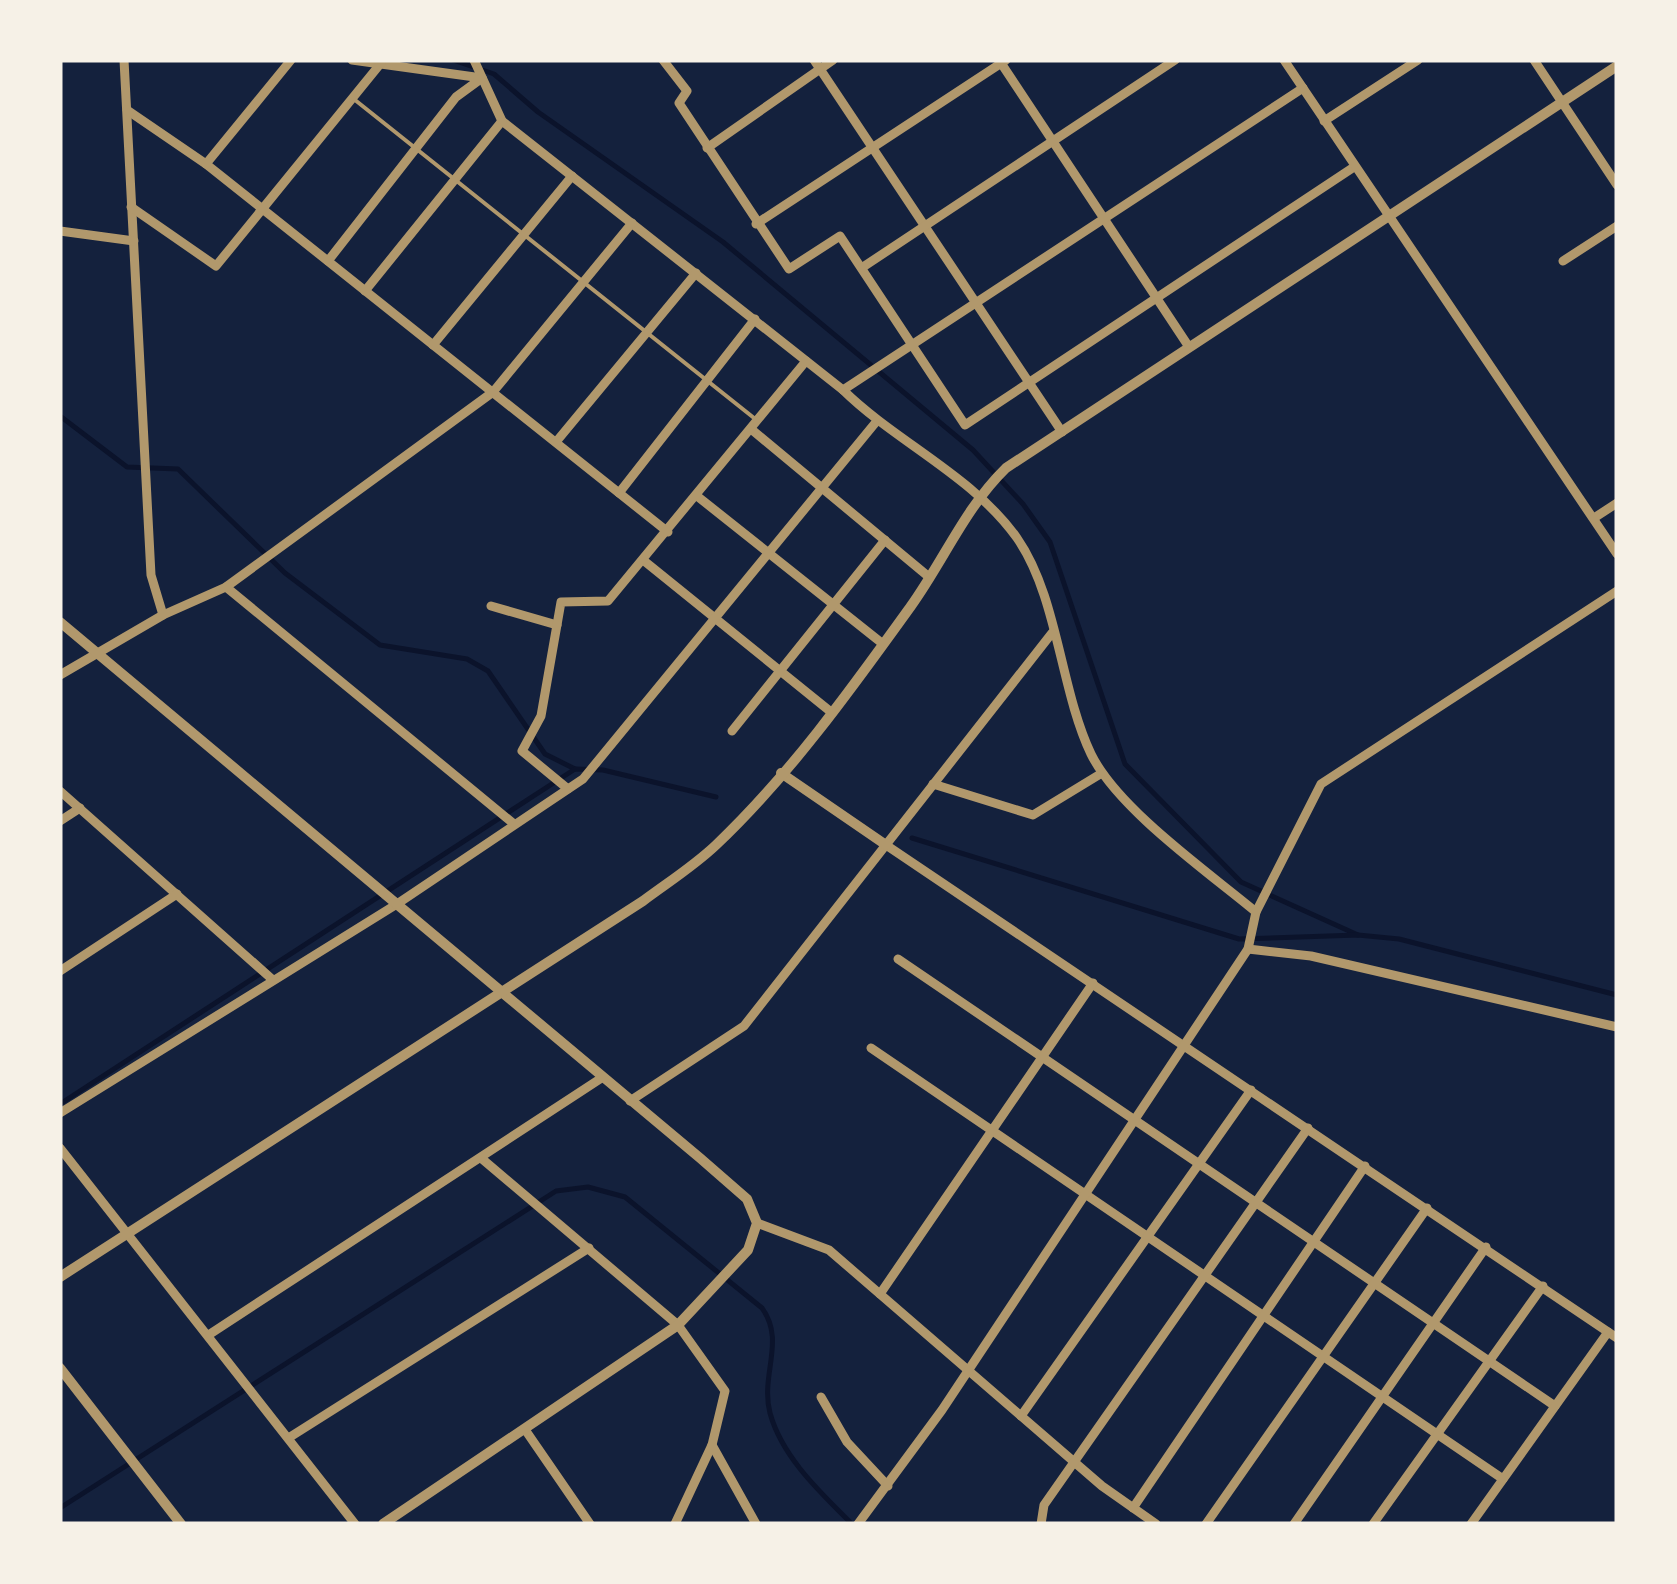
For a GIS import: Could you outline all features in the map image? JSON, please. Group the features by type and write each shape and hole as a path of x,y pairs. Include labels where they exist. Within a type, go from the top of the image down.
{"street":[{"path":"124,60 150,576 164,615"},
{"path":"206,164 291,60"},
{"path":"352,60 482,78"},
{"path":"474,60 502,121 755,319 876,422 978,496 1020,542 1090,751 1102,774 1180,849 1256,912"},
{"path":"663,60 687,91 679,103 788,270 840,236 965,425 1354,167"},
{"path":"707,148 816,64 834,60"},
{"path":"863,267 1175,60"},
{"path":"1284,60 1617,554"},
{"path":"1324,121 1418,60"},
{"path":"1534,60 1617,185"},
{"path":"756,224 1002,61 1189,347"},
{"path":"131,207 216,266 381,63"},
{"path":"816,64 1062,432"},
{"path":"60,1277 643,901 716,846 883,644 978,496 1006,468 1617,66"},
{"path":"328,261 456,97 482,78"},
{"path":"843,390 1303,88"},
{"path":"128,110 206,164 668,532"},
{"path":"365,291 502,121"},
{"path":"433,344 572,176"},
{"path":"60,675 164,615 226,587 493,392 632,222"},
{"path":"1563,261 1617,226"},
{"path":"60,231 134,242"},
{"path":"556,442 696,273"},
{"path":"620,493 755,319"},
{"path":"568,788 522,751 541,716 561,602 608,601 806,361"},
{"path":"60,1113 397,904 584,779 876,422"},
{"path":"754,425 822,489 929,576"},
{"path":"697,496 883,644"},
{"path":"1594,518 1617,503"},
{"path":"732,731 885,540"},
{"path":"644,560 830,712"},
{"path":"226,587 514,824"},
{"path":"861,1523 1248,949 1256,912 1321,784 1617,591"},
{"path":"491,606 557,625"},
{"path":"60,622 604,1076 746,1199 757,1222 828,1250 1075,1463 1156,1524"},
{"path":"630,1101 744,1026 1052,633"},
{"path":"780,773 1612,1335 1555,1406 1471,1524"},
{"path":"933,784 1033,815 1102,774"},
{"path":"60,791 273,980"},
{"path":"60,821 80,808"},
{"path":"60,971 176,894"},
{"path":"1248,949 1311,956 1617,1027"},
{"path":"898,959 1555,1406"},
{"path":"880,1294 1093,983"},
{"path":"872,1048 1503,1479"},
{"path":"210,1334 604,1076"},
{"path":"1021,1416 1251,1090"},
{"path":"1040,1524 1044,1504 1308,1128"},
{"path":"60,1148 210,1334 355,1524"},
{"path":"481,1158 678,1325 725,1391 712,1445 675,1524"},
{"path":"1132,1508 1365,1166"},
{"path":"1206,1524 1427,1208"},
{"path":"383,1524 678,1325 748,1250 757,1222"},
{"path":"1294,1524 1486,1247"},
{"path":"290,1438 589,1248"},
{"path":"1372,1524 1543,1286"},
{"path":"60,1368 182,1524"},
{"path":"821,1396 846,1442 888,1486"},
{"path":"526,1431 590,1524"},
{"path":"712,1445 756,1524"}],"lane":[{"path":"352,98 708,380 754,425"}],"waterway":[{"path":"453,60 494,74 538,112 723,242 973,450 1023,504 1050,542 1125,764 1241,882 1358,935"},
{"path":"60,416 127,467 178,469 285,573 380,645 467,659 488,671 545,754 575,769"},
{"path":"60,1104 575,769 603,770 716,797"},
{"path":"912,838 1239,939 1358,935 1399,939 1617,995"},
{"path":"60,1508 556,1191 588,1187 625,1197 762,1308 772,1333 768,1399 776,1429 804,1473 852,1524"}]}
